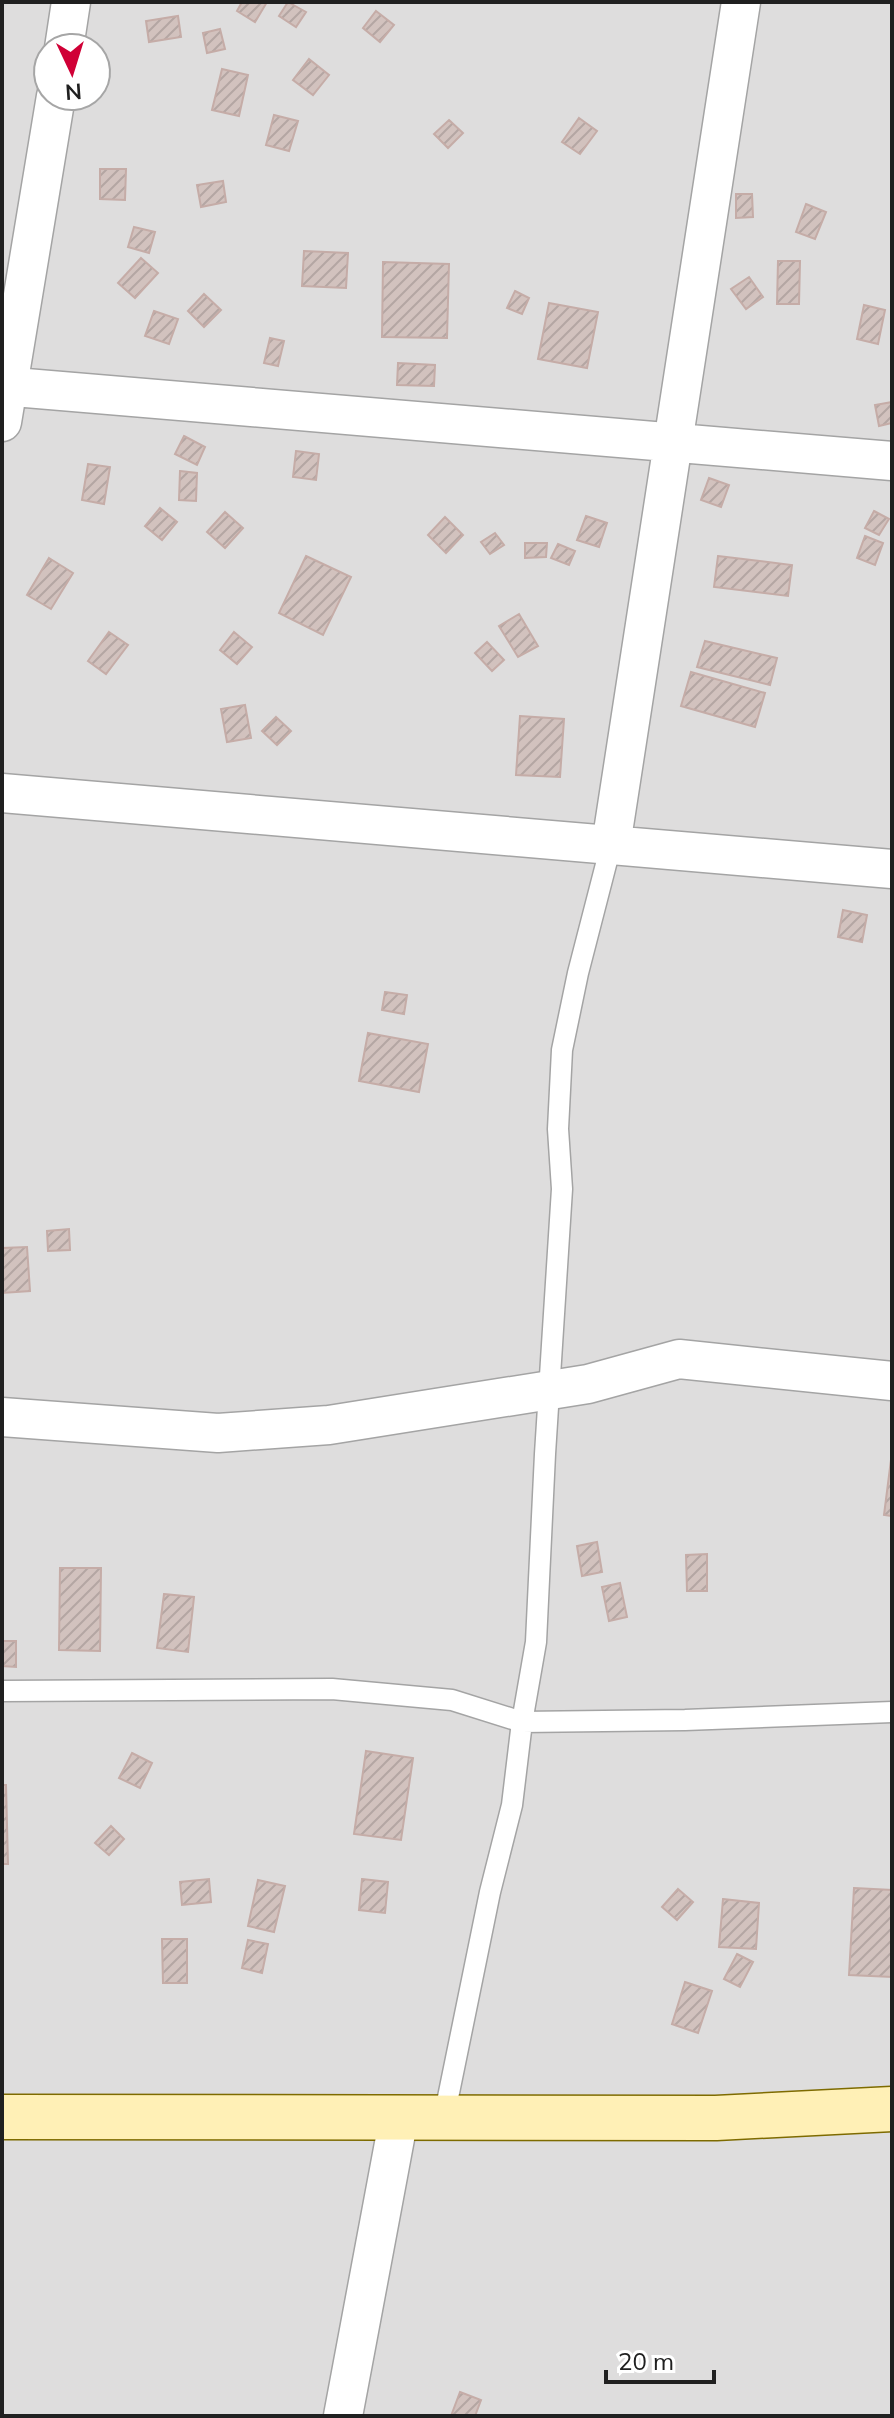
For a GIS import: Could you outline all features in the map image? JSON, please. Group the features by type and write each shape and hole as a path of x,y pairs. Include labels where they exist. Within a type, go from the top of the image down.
{"street":[{"path":"66,32 71,2"},
{"path":"611,845 741,2"},
{"path":"53,112 4,398 673,442 892,461"},
{"path":"2,793 892,869"},
{"path":"2,1417 218,1433 329,1425 588,1384 679,1359 892,1381"},
{"path":"2,2117 716,2118 892,2109"},
{"path":"343,2416 399,2117"}],"lane":[{"path":"444,2117 490,1892 512,1805 536,1642 562,1189 558,1129 562,1050 611,845"},
{"path":"2,1691 332,1689 452,1700 522,1722 685,1720 892,1712"}],"shaded area":[{"path":"2,2 892,2 892,2416 2,2416"}],"building":[{"path":"242,2 267,2 255,22 237,11"},
{"path":"288,2 306,12 296,27 279,16"},
{"path":"376,11 394,25 380,42 363,28"},
{"path":"178,16 181,37 149,42 146,21"},
{"path":"220,29 225,49 207,53 203,33"},
{"path":"309,59 329,75 313,95 293,80"},
{"path":"222,69 248,75 239,116 212,110"},
{"path":"274,115 298,121 289,151 266,145"},
{"path":"579,118 597,131 580,154 562,142"},
{"path":"449,120 463,133 448,148 434,134"},
{"path":"100,169 126,169 125,200 100,199"},
{"path":"223,181 226,202 201,207 197,185"},
{"path":"736,194 752,194 753,217 736,218"},
{"path":"806,204 826,212 815,239 796,232"},
{"path":"134,227 155,232 149,253 128,247"},
{"path":"304,251 348,253 346,288 302,286"},
{"path":"141,258 158,273 135,298 118,283"},
{"path":"778,261 800,261 799,304 777,304"},
{"path":"383,262 449,264 447,338 382,337"},
{"path":"749,277 763,297 746,309 731,289"},
{"path":"515,291 529,298 522,314 507,308"},
{"path":"204,294 221,310 204,327 188,311"},
{"path":"549,303 598,312 587,368 538,359"},
{"path":"864,305 885,310 878,344 857,339"},
{"path":"154,311 178,319 169,344 145,336"},
{"path":"270,338 284,341 278,366 264,363"},
{"path":"398,363 435,365 434,386 397,385"},
{"path":"892,402 892,423 879,426 875,405"},
{"path":"184,436 205,447 197,465 175,454"},
{"path":"296,451 319,454 316,480 293,477"},
{"path":"88,464 110,467 104,504 82,500"},
{"path":"180,471 197,473 196,501 179,500"},
{"path":"709,478 729,485 721,507 701,500"},
{"path":"160,508 177,522 162,540 145,526"},
{"path":"874,511 889,519 879,535 865,528"},
{"path":"225,512 243,528 225,548 207,532"},
{"path":"586,516 607,523 599,547 577,540"},
{"path":"445,517 463,535 446,553 428,535"},
{"path":"495,533 504,545 490,554 481,542"},
{"path":"865,536 883,543 875,565 857,558"},
{"path":"525,543 547,543 546,557 525,558"},
{"path":"558,544 575,551 569,565 551,558"},
{"path":"306,556 351,577 323,635 279,613"},
{"path":"718,556 792,565 788,596 714,587"},
{"path":"49,558 73,573 51,609 27,595"},
{"path":"519,614 538,646 518,657 499,626"},
{"path":"109,632 128,645 106,674 88,661"},
{"path":"234,632 252,647 237,664 220,650"},
{"path":"705,641 777,658 770,685 697,667"},
{"path":"487,642 504,660 492,671 475,653"},
{"path":"691,672 765,693 755,727 681,706"},
{"path":"245,705 251,738 227,742 221,709"},
{"path":"520,716 564,719 560,777 516,775"},
{"path":"276,717 291,731 277,745 262,731"},
{"path":"843,910 867,915 862,942 838,937"},
{"path":"385,992 407,995 404,1014 382,1010"},
{"path":"368,1033 428,1044 419,1092 359,1081"},
{"path":"69,1229 70,1250 48,1251 47,1231"},
{"path":"27,1247 30,1291 2,1293 2,1248"},
{"path":"892,1452 892,1516 884,1515"},
{"path":"597,1542 602,1572 582,1576 577,1546"},
{"path":"707,1554 707,1591 687,1591 686,1555"},
{"path":"60,1568 101,1568 100,1651 59,1650"},
{"path":"620,1583 627,1617 609,1621 602,1587"},
{"path":"164,1594 194,1597 188,1652 157,1648"},
{"path":"2,1641 16,1641 16,1667 2,1666"},
{"path":"366,1751 413,1758 401,1840 354,1834"},
{"path":"132,1753 152,1763 140,1788 119,1778"},
{"path":"2,1785 6,1785 8,1864 2,1864"},
{"path":"111,1826 124,1839 109,1855 95,1843"},
{"path":"209,1879 211,1902 182,1905 180,1882"},
{"path":"362,1879 388,1882 385,1913 359,1910"},
{"path":"258,1880 285,1886 274,1932 248,1926"},
{"path":"854,1888 892,1890 892,1977 849,1975"},
{"path":"678,1889 693,1902 677,1920 662,1907"},
{"path":"723,1899 759,1903 756,1949 719,1947"},
{"path":"162,1939 187,1939 187,1983 163,1983"},
{"path":"248,1940 268,1944 262,1973 242,1968"},
{"path":"737,1954 753,1962 740,1987 724,1979"},
{"path":"685,1982 712,1991 698,2033 672,2024"},
{"path":"460,2392 481,2400 475,2416 451,2416"}]}
